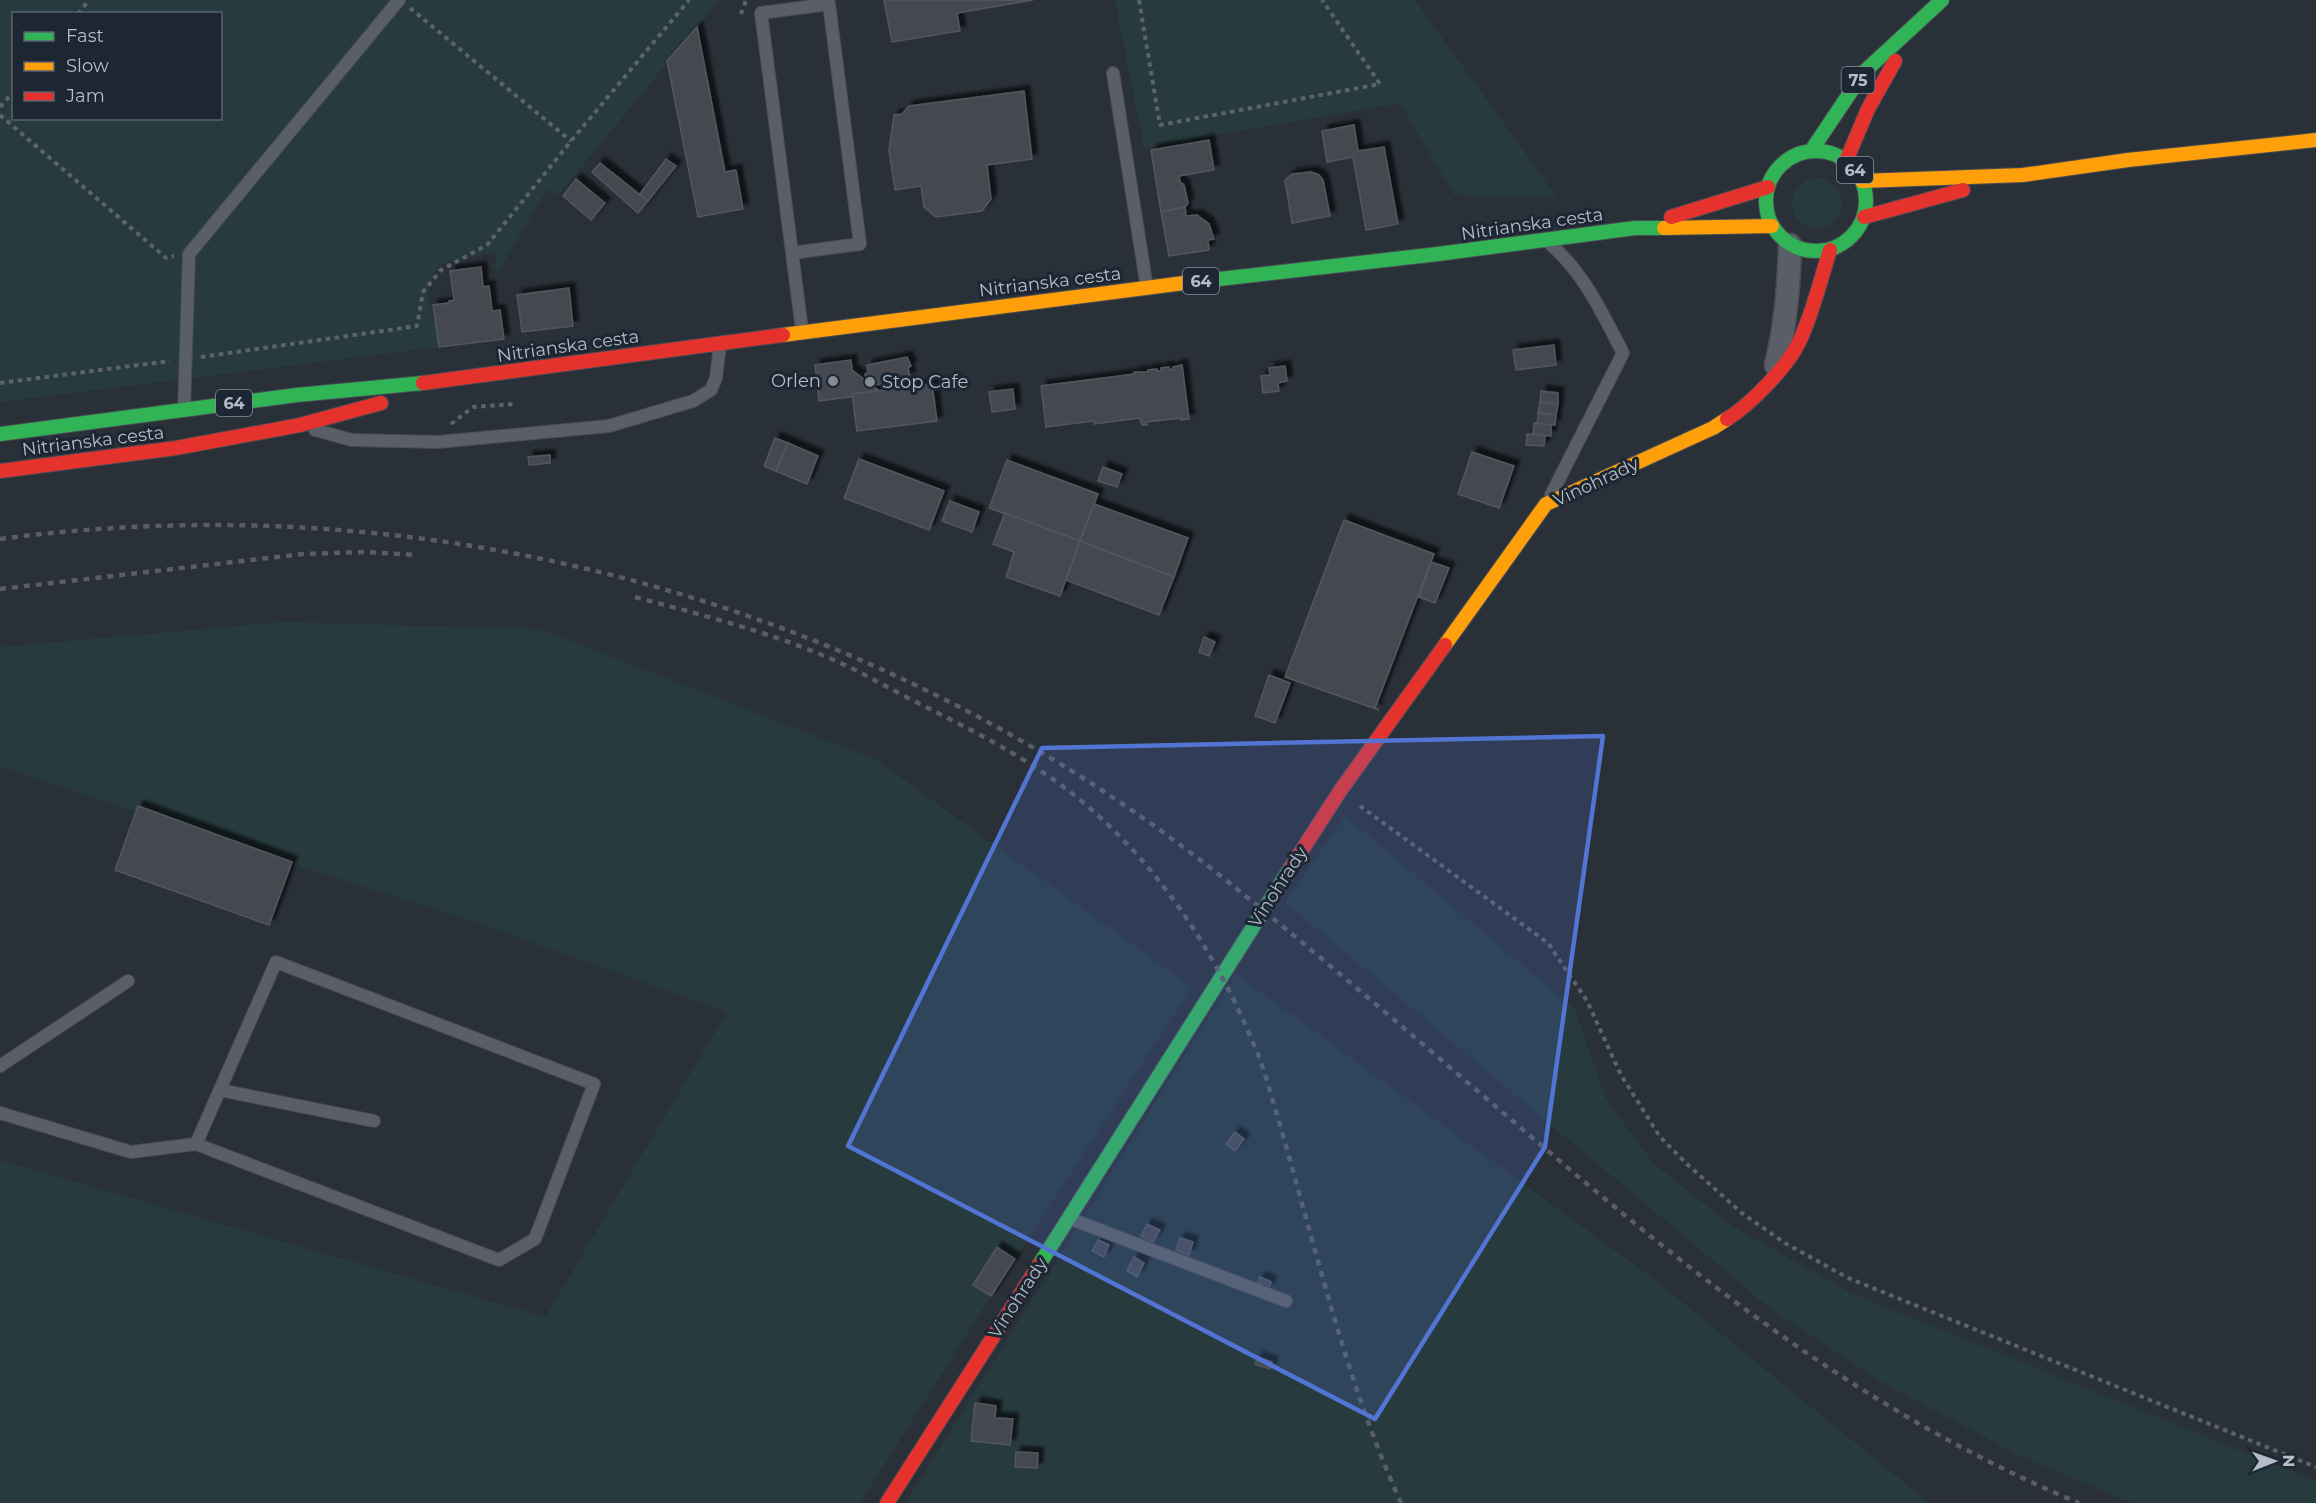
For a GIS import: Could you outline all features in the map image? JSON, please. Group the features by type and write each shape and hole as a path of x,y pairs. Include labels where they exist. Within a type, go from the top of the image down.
{"main road":[{"name":"75","path":"1811,152 1864,72 1942,0"},
{"name":"75","path":"1846,161 1859,126 1882,80 1920,21"},
{"name":"64","path":"1862,181 2023,175 2128,160 2316,140"},
{"name":"64","path":"1768,187 1775,172 1787,160 1811,152 1833,154 1846,161 1862,181 1866,202 1864,217 2023,175"},
{"name":"Nitrianska cesta","path":"1635,228 1768,187"},
{"path":"1768,187 1766,211 1772,226 1790,245 1806,251 1830,250 1851,238 1864,217"},
{"name":"Nitrianska cesta","path":"0,434 184,409 469,378 802,332 1635,228 1772,226"},
{"name":"Vinohrady","path":"887,1503 1340,791 1546,504 1713,428 1739,412 1773,378 1799,343 1830,250"},
{"name":"Nitrianska cesta","path":"0,471 176,448 300,425 469,378"}],"street":[{"path":"1773,378 1783,339 1789,290 1790,245"}],"lane":[{"path":"184,409 189,254 404,4"},
{"path":"792,253 860,244 829,4 800,4 761,13 802,332"},
{"path":"1113,73 1147,288"},
{"path":"1546,240 1569,260 1591,292 1623,353 1546,504"},
{"path":"300,425 352,440 426,442 609,426 693,401 711,390 716,378 720,343"},
{"path":"0,1113 131,1152 196,1144 499,1260 535,1239 594,1084 276,962 196,1144"},
{"path":"0,1066 128,981"},
{"path":"220,1089 374,1121"},
{"path":"1070,1218 1287,1301"}],"path":[{"path":"80,12 89,0"},
{"path":"0,383 417,326 423,292 441,270 487,245 689,0"},
{"path":"741,14 746,0"},
{"path":"1139,0 1160,125 1380,84 1322,0"},
{"path":"404,4 571,141"},
{"path":"0,107 12,93"},
{"path":"0,116 166,258 189,254"},
{"path":"426,442 473,407 515,404"},
{"path":"1340,791 1548,943 1587,1001 1621,1075 1660,1137 1688,1165 1751,1220 1785,1244 1848,1278 2316,1467"}],"highlighted area":[{"path":"1603,736 1545,1147 1375,1419 848,1146 1042,748"}],"green space":[{"path":"0,0 719,0 557,197 547,189 499,271 489,265 497,265 495,252 440,266 431,281 428,305 431,306 439,347 0,402"},
{"path":"1115,0 1415,0 1557,197 1454,195 1400,103 1144,148"},
{"path":"1817,178 1826,180 1837,189 1842,203 1840,212 1831,223 1817,228 1808,226 1797,217 1792,203 1794,194 1803,183"},
{"path":"282,622 540,629 875,759 1192,987 1015,1259 996,1247 973,1284 991,1296 860,1503 0,1503 0,1160 545,1317 727,1012 469,920 255,852 0,766 0,647"},
{"path":"1345,816 1575,1009 1606,1099 1653,1163 1731,1225 1851,1293 2316,1481 2316,1503 2132,1503 2018,1455 1876,1379 1772,1310 1285,902"},
{"path":"1236,974 1654,1279 1928,1502 1933,1503 905,1503"}],"building":[{"path":"884,0 1033,0 957,13 960,31 892,42"},
{"path":"697,27 725,172 736,170 743,209 698,217 667,61"},
{"path":"1024,91 1032,159 987,165 991,199 982,211 936,217 924,207 921,186 895,190 889,150 894,115 902,114 909,106"},
{"path":"1354,125 1358,151 1384,147 1398,224 1366,230 1353,157 1327,162 1322,131"},
{"path":"1209,140 1214,170 1179,176 1180,182 1184,185 1188,203 1185,207 1161,212 1151,150"},
{"path":"666,159 676,166 648,201 640,194"},
{"path":"600,163 648,201 638,213 592,172"},
{"path":"1311,172 1319,175 1323,180 1330,216 1292,223 1285,180 1292,174"},
{"path":"576,179 605,203 591,220 563,196"},
{"path":"1185,207 1186,216 1197,215 1209,224 1214,239 1208,240 1209,250 1169,256 1161,212"},
{"path":"481,267 483,287 489,286 492,311 500,310 504,339 439,347 433,305 454,300 450,271"},
{"path":"569,288 573,326 522,332 517,295"},
{"path":"1554,345 1556,365 1516,370 1513,350"},
{"path":"907,357 911,366 908,368 910,377 869,386 865,374 868,372 867,365"},
{"path":"851,360 852,370 882,393 819,401 815,365"},
{"path":"1182,365 1189,419 1146,422 1147,425 1142,425 1140,418 1046,427 1041,386 1135,374 1134,372 1148,372 1148,370 1161,371 1161,368 1169,367 1170,370"},
{"path":"1285,366 1287,381 1278,383 1279,391 1263,393 1261,376 1270,375 1269,368"},
{"path":"932,384 937,421 857,431 852,394"},
{"path":"1013,389 1015,409 992,412 989,392"},
{"path":"1541,391 1558,393 1558,404 1540,402"},
{"path":"1540,402 1558,404 1556,415 1538,413"},
{"path":"1538,413 1556,415 1555,425 1537,424"},
{"path":"1534,423 1551,425 1551,436 1533,434"},
{"path":"1527,434 1545,435 1544,446 1526,445"},
{"path":"775,438 788,443 776,471 764,466"},
{"path":"788,443 818,456 807,484 776,471"},
{"path":"1472,452 1514,466 1499,508 1458,494"},
{"path":"550,455 550,463 529,465 528,457"},
{"path":"859,459 944,491 929,530 844,498"},
{"path":"1007,460 1098,494 1080,541 989,508"},
{"path":"1103,467 1122,474 1117,487 1098,481"},
{"path":"950,501 979,512 972,532 942,521"},
{"path":"1094,504 1188,538 1174,577 1080,541"},
{"path":"1005,513 1080,541 1060,596 1006,577 1014,552 993,544"},
{"path":"1344,520 1434,554 1375,708 1379,710 1285,677"},
{"path":"1080,541 1174,577 1159,615 1066,580"},
{"path":"1431,562 1449,568 1435,603 1419,597"},
{"path":"1204,637 1215,642 1209,656 1199,652"},
{"path":"1269,675 1290,683 1275,723 1255,716"},
{"path":"138,806 292,862 269,925 115,870"},
{"path":"1235,1132 1244,1139 1235,1151 1226,1144"},
{"path":"1147,1224 1160,1230 1153,1242 1141,1236"},
{"path":"1180,1238 1193,1242 1189,1255 1176,1250"},
{"path":"1098,1240 1109,1245 1104,1257 1092,1251"},
{"path":"997,1247 1015,1259 991,1296 973,1285"},
{"path":"1134,1257 1144,1263 1137,1277 1127,1271"},
{"path":"1260,1277 1271,1282 1269,1288 1257,1284"},
{"path":"1258,1357 1272,1362 1270,1369 1255,1364"},
{"path":"975,1403 996,1406 995,1418 1013,1419 1010,1445 971,1441"},
{"path":"1016,1452 1038,1453 1037,1468 1015,1467"}],"railway":[{"path":"0,539 164,526 328,529 490,549 648,585 803,636 952,703 1093,785 1227,881 1592,1188 1722,1292 1789,1341 1928,1429 2002,1468 2079,1503"},
{"path":"0,589 303,554 365,552 418,555"},
{"path":"635,597 753,630 822,655 858,671 972,731 1009,751 1061,785 1095,813 1155,875 1181,910 1225,983 1261,1062 1341,1341 1359,1396 1401,1503"}],"traffic: fast":[{"path":"1811,151 1864,72 1942,0"},
{"path":"1816,151 1844,159 1858,173 1866,201 1858,229 1844,243 1816,251 1788,243 1774,229 1766,201 1774,173 1788,159 1816,151"},
{"path":"1184,283 1438,254 1635,228 1664,228"},
{"path":"0,434 297,395 423,383"},
{"path":"1039,1265 1291,867"}],"traffic: slow":[{"path":"1862,181 2023,175 2128,160 2316,140"},
{"path":"1664,228 1772,226"},
{"path":"783,335 1184,283"},
{"path":"1445,645 1546,504 1713,428 1727,419"}],"traffic: jam":[{"path":"1846,161 1868,109 1895,61"},
{"path":"1671,217 1768,187"},
{"path":"1864,217 1963,190"},
{"path":"1727,419 1768,384 1794,352 1808,321 1830,250"},
{"path":"423,383 783,335"},
{"path":"0,471 176,448 300,425 381,403"},
{"path":"1291,867 1340,791 1445,645"},
{"path":"887,1503 1039,1265"}],"place":[{"name":"Orlen","path":"833,381"},
{"name":"Stop Cafe","path":"870,382"}]}
